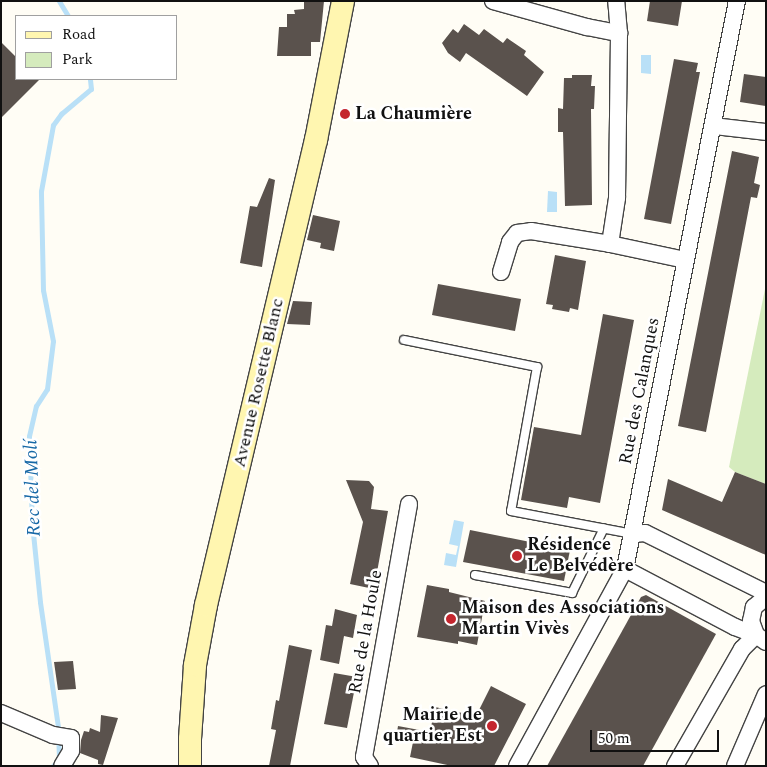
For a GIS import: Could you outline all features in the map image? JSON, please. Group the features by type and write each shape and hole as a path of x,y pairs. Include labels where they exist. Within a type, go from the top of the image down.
{"main road":[{"name":"Avenue Rosette Blanc","path":"190,766 195,665 206,605 316,140 343,1"}],"street":[{"path":"493,1 587,27 618,32"},
{"path":"610,244 618,198 618,32 616,1"},
{"name":"Rue des Calanques","path":"518,766 625,568 685,260 714,126 736,1"},
{"path":"714,126 766,132"},
{"path":"501,272 510,242 517,233 531,231 610,244 685,260"},
{"name":"Rue de la Houle","path":"370,766 364,757 409,504"},
{"path":"633,534 645,534 766,593"},
{"path":"625,568 735,627 761,638"},
{"path":"761,638 752,628 751,614 759,601 766,597"},
{"path":"675,766 742,650 761,638"},
{"path":"735,766 760,723 766,694"},
{"path":"1,713 58,735 71,738 71,751 62,766"}],"lane":[{"path":"404,340 537,367 511,511 633,534"},
{"path":"475,575 572,593 604,528"}],"green space":[{"path":"766,284 766,484 735,472 729,467"}],"water":[{"path":"641,55 651,55 651,74 641,73"},
{"path":"548,191 557,192 557,212 547,212"},
{"path":"454,520 464,522 456,567 444,565 446,553 456,555 458,546 449,544"}],"building":[{"path":"304,1 324,1 320,42 311,42 311,56 277,56 279,27 287,27 287,14 295,14 294,10 304,9"},
{"path":"650,1 682,1 678,26 647,21"},
{"path":"464,24 479,35 484,29 503,43 507,38 526,51 524,55 544,72 527,96 466,53 460,62 448,53 442,43 453,29 458,33"},
{"path":"1,42 15,56 15,80 39,80 1,118"},
{"path":"674,59 698,63 696,72 700,72 671,224 644,219"},
{"path":"744,74 766,77 766,106 740,102"},
{"path":"572,75 592,75 591,86 595,86 594,109 591,109 592,205 565,206 563,132 558,132 558,108 563,109 564,78 572,78"},
{"path":"732,151 759,157 754,183 760,185 757,198 751,197 706,432 678,426"},
{"path":"269,178 275,180 262,267 240,263 250,206 257,207"},
{"path":"313,215 340,221 334,251 320,248 321,243 307,240"},
{"path":"555,255 586,261 578,310 570,308 569,312 552,309 553,305 546,304"},
{"path":"438,284 521,299 515,331 432,315"},
{"path":"293,301 312,302 310,325 287,324"},
{"path":"603,314 634,320 600,503 569,497 567,508 521,500 534,427 581,435"},
{"path":"735,472 766,484 766,555 662,510 668,479 722,502"},
{"path":"346,480 369,481 374,487 371,509 388,511 374,589 350,584 363,522"},
{"name":"Résidence Le Belvédère","path":"470,530 570,550 564,581 463,562"},
{"name":"Maison des Associations Martin Vivès","path":"427,585 449,589 449,592 485,601 477,645 458,641 458,644 417,637"},
{"path":"646,595 716,634 643,766 547,766 641,597"},
{"path":"335,609 357,615 353,638 344,636 339,664 320,660 326,625 332,626"},
{"path":"289,645 312,650 290,766 269,766 276,730 271,729 276,700 279,701"},
{"path":"73,661 76,689 58,690 54,662"},
{"path":"334,673 357,677 347,728 324,724"},
{"name":"Mairie de quartier Est","path":"491,686 526,704 494,766 452,766 410,757 413,742 396,738 398,726 430,732 435,707 476,716"},
{"path":"101,715 118,718 103,765 98,764 98,760 80,753 84,731 89,732 90,728 100,732"}],"waterway":[{"name":"Rec del Molí","path":"59,1 67,15"},
{"name":"Rec del Molí","path":"53,766 59,759 58,727 40,602 32,523 29,436 36,406 47,389 53,341 43,290 41,191 53,125 61,114 91,89 90,80"}],"place":[{"name":"La Chaumière","path":"345,114"},
{"name":"Résidence Le Belvédère","path":"517,556"},
{"name":"Maison des Associations Martin Vivès","path":"451,619"},
{"name":"Mairie de quartier Est","path":"492,726"}]}
